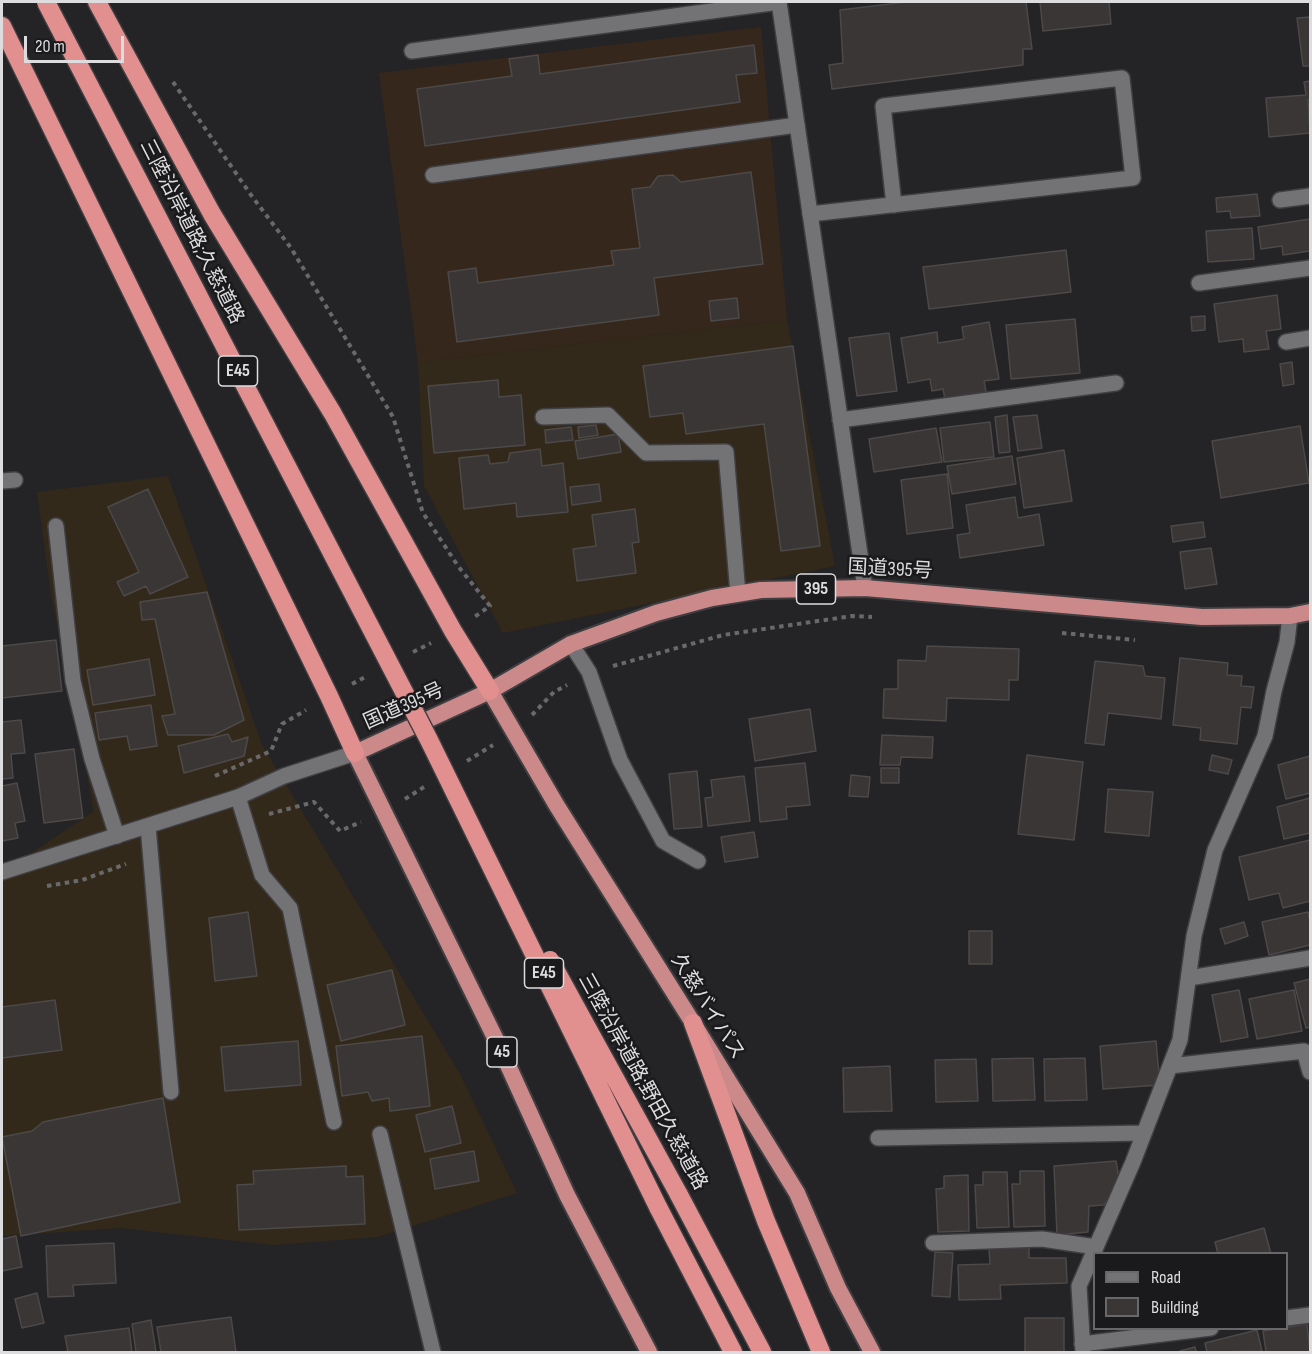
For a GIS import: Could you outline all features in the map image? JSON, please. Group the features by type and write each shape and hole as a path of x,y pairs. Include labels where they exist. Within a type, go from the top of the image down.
{"highway":[{"name":"三陸沿岸道路;久慈道路","path":"46,2 429,740"},
{"path":"97,2 212,214 333,414 453,632 490,692"},
{"path":"2,26 355,753"},
{"name":"国道395号","path":"355,753 490,692 571,644 656,613 711,598 760,590 864,588 1202,618 1290,616 1311,612"},
{"name":"久慈バイパス","path":"490,692 557,806 797,1192 838,1288 872,1353"},
{"name":"三陸沿岸道路;野田久慈道路","path":"429,740 678,1192 762,1353"},
{"name":"三陸沿岸道路;野田久慈道路","path":"429,740 658,1207 733,1353"},
{"name":"45","path":"355,753 502,1052 567,1195 649,1353"},
{"path":"693,1023 766,1221 821,1353"}],"street":[{"path":"412,51 779,2 864,588"},
{"path":"810,214 894,205 1133,178 1122,78 884,106 894,205"},
{"path":"433,175 797,125"},
{"path":"1280,200 1311,196"},
{"path":"1199,283 1311,268"},
{"path":"1286,342 1311,338"},
{"path":"840,420 1116,383"},
{"path":"543,417 608,415 646,453 726,452 738,594"},
{"path":"56,526 73,681 92,759 117,836"},
{"path":"1094,1252 1180,1040 1194,936 1215,850 1265,736 1287,642 1290,616"},
{"path":"571,644 589,672 620,760 663,841 698,861"},
{"path":"2,872 238,797 284,776 355,753"},
{"path":"238,797 262,875 290,908 334,1122"},
{"path":"148,826 171,1092"},
{"path":"1189,978 1311,958"},
{"path":"1170,1066 1304,1051 1311,1072"},
{"path":"878,1138 1144,1133"},
{"path":"380,1134 433,1353"},
{"path":"933,1243 1042,1239 1096,1247"},
{"path":"1093,1254 1079,1286 1083,1348 1204,1330"},
{"path":"1288,1318 1311,1315"}],"path":[{"path":"169,75 212,140 291,248 393,417 423,513 458,566 490,606 453,632 412,653"},
{"path":"465,762 515,732 554,692 589,672 723,635 852,616 874,617"},
{"path":"1056,633 1136,640"},
{"path":"208,779 271,752 282,724 371,674"},
{"path":"244,820 314,802 340,831 385,811 425,787"},
{"path":"36,888 82,880 150,855"}],"shaded area":[{"path":"761,27 787,320 418,362 379,73"},
{"path":"787,320 835,566 503,633 424,486 418,362"},
{"path":"168,476 262,745 460,1074 517,1193 378,1237 274,1245 121,1228 2,1236 2,873 94,811 51,594 37,492"}],"building":[{"path":"906,2 1026,2 1032,49 1023,49 1023,65 832,89 829,65 843,63 840,10"},
{"path":"1040,2 1109,2 1111,24 1043,31"},
{"path":"1310,17 1310,66 1303,66 1297,18"},
{"path":"754,45 757,73 736,75 740,102 425,146 417,89 512,76 509,59 538,55 540,74"},
{"path":"1310,81 1310,99 1308,100 1310,133 1269,137 1266,98 1306,95 1304,82"},
{"path":"751,172 763,264 654,278 659,315 457,342 448,272 476,268 478,283 614,265 611,251 640,248 632,189 650,187 658,176 673,175 681,182"},
{"path":"1257,194 1260,216 1231,218 1230,211 1217,212 1216,198"},
{"path":"1310,219 1310,251 1283,255 1282,246 1261,249 1258,227"},
{"path":"1252,228 1254,259 1208,262 1206,231"},
{"path":"1066,250 1071,292 929,309 923,267"},
{"path":"1277,295 1281,329 1266,331 1269,349 1244,352 1243,339 1219,342 1214,304"},
{"path":"737,298 739,318 711,321 709,301"},
{"path":"1205,316 1205,330 1192,331 1191,317"},
{"path":"1075,319 1080,373 1011,379 1006,325"},
{"path":"989,322 999,379 984,381 986,392 945,399 943,389 932,391 930,379 908,383 901,338 937,332 938,343 964,339 962,327"},
{"path":"889,333 897,391 857,396 849,338"},
{"path":"793,346 820,546 781,551 764,424 686,434 683,413 650,417 643,366"},
{"path":"1292,362 1294,384 1283,386 1280,364"},
{"path":"498,380 499,397 521,395 525,445 434,453 428,386"},
{"path":"1007,415 1010,452 999,453 995,417"},
{"path":"1037,415 1042,448 1018,451 1013,417"},
{"path":"990,422 994,457 944,462 940,428"},
{"path":"596,425 598,435 579,438 578,427"},
{"path":"1300,426 1309,483 1221,498 1212,441"},
{"path":"571,427 573,440 546,443 545,430"},
{"path":"936,428 942,462 874,472 869,439"},
{"path":"618,434 621,452 578,459 575,441"},
{"path":"540,449 542,466 563,463 568,512 517,517 516,503 464,509 459,458 488,455 490,464 508,462 510,453"},
{"path":"1064,450 1072,501 1024,508 1017,458"},
{"path":"1012,456 1016,484 952,494 947,466"},
{"path":"947,474 953,528 907,534 901,480"},
{"path":"599,484 601,501 572,505 570,487"},
{"path":"148,489 188,577 150,594 146,586 124,596 117,582 139,572 108,507"},
{"path":"1015,497 1018,518 1039,514 1044,545 960,558 957,535 970,533 966,505"},
{"path":"635,509 639,542 632,543 636,573 577,581 573,549 596,546 592,515"},
{"path":"1203,522 1205,537 1173,542 1171,526"},
{"path":"1211,548 1217,584 1185,589 1180,552"},
{"path":"207,592 244,720 214,735 168,735 162,716 175,714 155,619 142,620 140,602"},
{"path":"56,640 62,691 2,698 2,646"},
{"path":"927,646 1019,649 1018,680 1009,680 1009,700 947,698 946,721 883,718 884,689 898,689 898,660 926,661"},
{"path":"1180,658 1228,663 1227,675 1242,676 1241,686 1254,687 1251,708 1241,707 1237,744 1200,740 1201,728 1173,725"},
{"path":"149,659 155,695 93,705 87,670"},
{"path":"1095,661 1143,666 1145,676 1165,678 1161,719 1108,713 1104,745 1085,743"},
{"path":"151,705 157,746 130,750 127,736 99,740 95,713"},
{"path":"810,709 816,751 755,761 749,719"},
{"path":"21,720 25,753 11,754 13,778 2,779 2,722"},
{"path":"228,734 232,742 248,737 244,756 184,773 178,746"},
{"path":"882,735 933,737 932,758 901,757 900,765 880,765"},
{"path":"74,749 83,818 44,823 35,754"},
{"path":"1027,755 1083,762 1074,840 1018,834"},
{"path":"1212,755 1232,760 1228,774 1209,770"},
{"path":"1310,756 1310,793 1286,799 1278,765"},
{"path":"805,763 810,805 786,807 787,819 760,822 755,768"},
{"path":"881,768 899,768 899,783 881,783"},
{"path":"697,771 702,827 674,829 669,774"},
{"path":"851,775 870,777 868,797 849,796"},
{"path":"744,776 750,821 708,826 705,798 713,797 711,780"},
{"path":"17,783 25,821 15,823 18,838 2,841 2,786"},
{"path":"1108,789 1153,792 1149,836 1105,832"},
{"path":"1310,798 1310,833 1284,839 1277,807"},
{"path":"754,832 758,857 725,862 721,837"},
{"path":"1310,840 1310,901 1283,908 1279,893 1249,900 1239,857"},
{"path":"248,912 257,976 215,981 209,918"},
{"path":"1308,912 1310,945 1269,955 1262,922"},
{"path":"1244,922 1248,936 1225,944 1220,929"},
{"path":"969,931 992,931 992,964 969,964"},
{"path":"392,970 405,1025 341,1041 327,985"},
{"path":"1310,979 1310,1027 1306,1028 1294,983"},
{"path":"1239,990 1248,1037 1221,1042 1212,995"},
{"path":"1294,990 1302,1031 1257,1039 1249,999"},
{"path":"55,1000 62,1050 2,1058 2,1007"},
{"path":"422,1036 430,1106 390,1111 389,1098 372,1101 368,1092 342,1096 336,1046"},
{"path":"298,1041 301,1085 225,1091 221,1047"},
{"path":"1156,1041 1160,1085 1103,1089 1100,1046"},
{"path":"1033,1058 1035,1100 993,1101 992,1059"},
{"path":"1085,1058 1087,1100 1045,1101 1044,1059"},
{"path":"976,1059 978,1101 936,1102 935,1060"},
{"path":"890,1066 892,1111 844,1112 843,1068"},
{"path":"163,1098 180,1202 21,1236 2,1137 32,1131 43,1122"},
{"path":"452,1106 461,1143 425,1152 416,1115"},
{"path":"474,1151 479,1181 435,1189 430,1159"},
{"path":"1116,1161 1120,1184 1104,1205 1089,1206 1088,1232 1057,1235 1054,1166"},
{"path":"346,1166 346,1177 363,1176 365,1224 239,1230 237,1185 254,1184 253,1171"},
{"path":"1020,1171 1044,1171 1045,1226 1014,1227 1012,1184 1020,1184"},
{"path":"983,1172 1007,1172 1009,1227 977,1228 975,1185 983,1185"},
{"path":"968,1175 969,1231 938,1232 936,1189 944,1188 944,1176"},
{"path":"1264,1228 1270,1252 1218,1252 1215,1242"},
{"path":"16,1236 22,1267 2,1271 2,1239"},
{"path":"114,1243 116,1283 73,1285 74,1296 48,1297 46,1246"},
{"path":"1029,1247 1029,1258 1066,1258 1067,1283 1000,1285 1001,1299 959,1300 958,1265 990,1264 989,1248"},
{"path":"935,1252 953,1253 950,1297 932,1296"},
{"path":"37,1293 44,1323 22,1328 15,1299"},
{"path":"231,1317 236,1352 161,1352 157,1327"},
{"path":"1025,1318 1064,1318 1064,1352 1025,1352"},
{"path":"151,1320 156,1352 136,1352 132,1324"},
{"path":"1307,1324 1310,1352 1266,1352 1263,1331 1288,1330 1288,1327"},
{"path":"129,1328 132,1352 68,1352 65,1336"},
{"path":"1257,1330 1262,1351 1207,1352 1205,1343"},
{"path":"1195,1347 1196,1352 1180,1351"}]}
